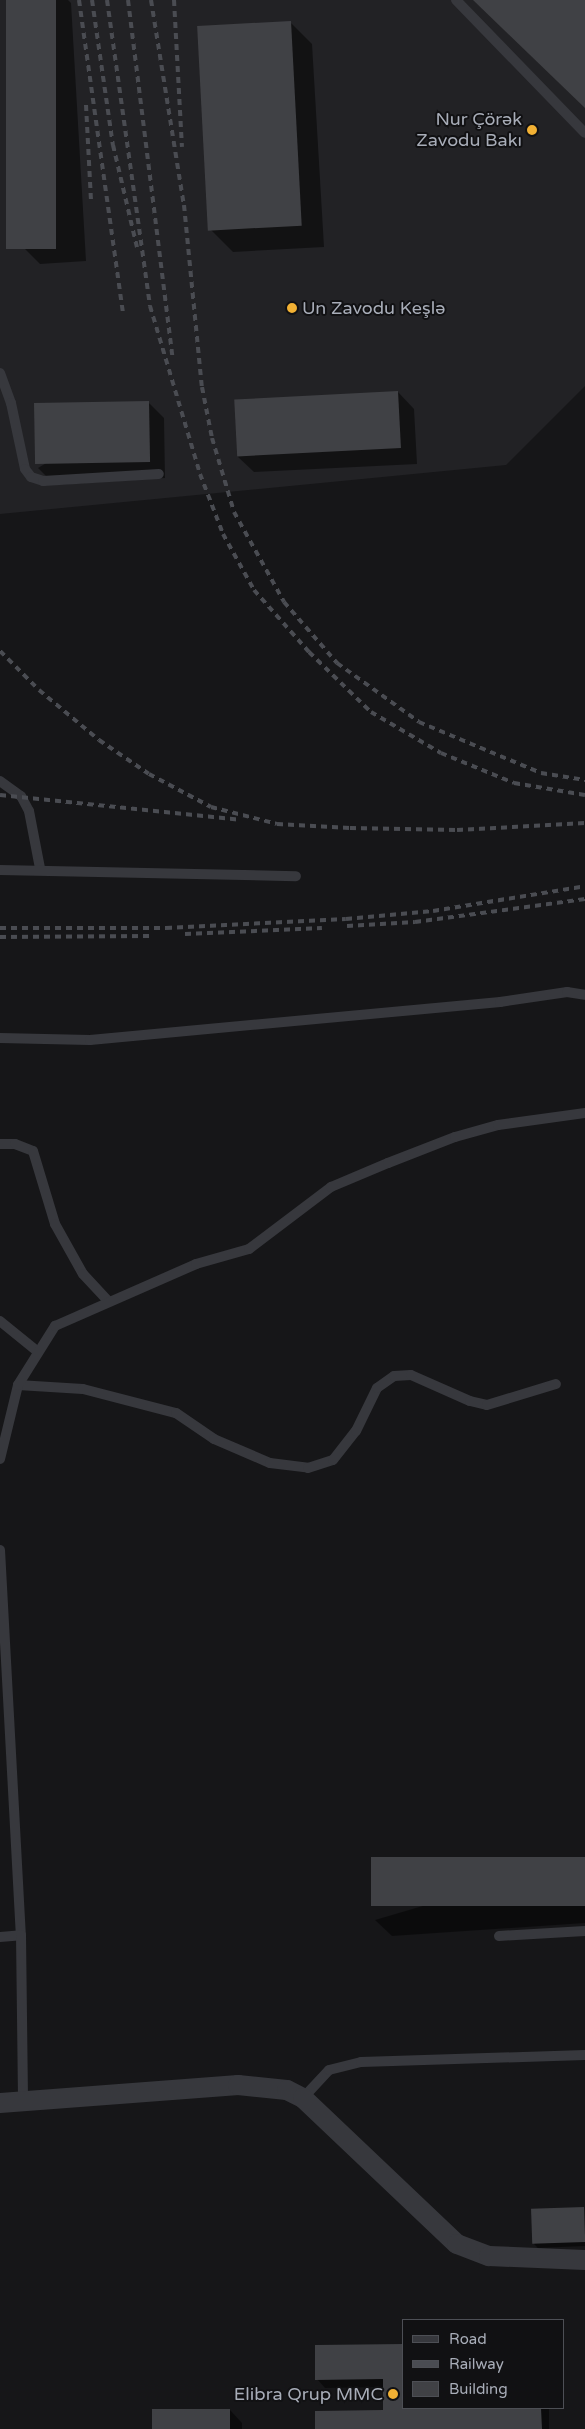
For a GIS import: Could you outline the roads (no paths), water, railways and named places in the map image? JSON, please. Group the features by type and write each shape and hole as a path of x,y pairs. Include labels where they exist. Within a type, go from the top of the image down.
{"street":[{"path":"0,2103 238,2085 268,2086 303,2098 458,2244 489,2256 585,2260"}],"lane":[{"path":"456,0 585,133"},
{"path":"0,373 11,403 25,468 31,477 43,481 159,474"},
{"path":"0,780 21,796 29,811 40,868"},
{"path":"0,870 40,868 296,876"},
{"path":"0,1038 90,1040 500,1002 567,992 585,996"},
{"path":"0,1459 18,1385 55,1326 108,1301 196,1264 249,1249 331,1187 388,1162 455,1137 498,1125 585,1113"},
{"path":"0,1144 15,1144 34,1151 55,1224 83,1274 108,1301"},
{"path":"0,1321 38,1352"},
{"path":"18,1385 83,1389 176,1413 214,1439 270,1463 308,1468 333,1460 356,1432 377,1388 394,1376 411,1375 470,1401 487,1405 556,1384"},
{"path":"0,1550 21,1936 23,2101"},
{"path":"499,1936 585,1930"},
{"path":"0,1936 21,1936"},
{"path":"303,2098 329,2070 361,2062 585,2055"}],"railway":[{"path":"79,0 123,314"},
{"path":"92,0 113,145 137,247"},
{"path":"107,0 150,306 200,474 223,534 254,590 309,652 371,712 441,753 514,783 585,795"},
{"path":"128,0 173,359"},
{"path":"151,0 184,205 202,387 212,438 234,512 284,602 337,663 419,722 541,773 585,780"},
{"path":"174,0 182,147"},
{"path":"86,105 91,200"},
{"path":"0,651 39,690 99,740 149,774 211,807 277,824 350,828 457,830 585,823"},
{"path":"0,795 240,820"},
{"path":"0,928 166,928 346,919 433,911 585,886"},
{"path":"347,926 415,922 585,899"},
{"path":"185,934 322,928"},
{"path":"0,937 150,936"}],"place":[{"name":"Nur Çörək Zavodu Bakı","path":"532,130"},
{"name":"Un Zavodu Keşlə","path":"292,308"},
{"name":"Elibra Qrup MMC","path":"393,2394"}]}
